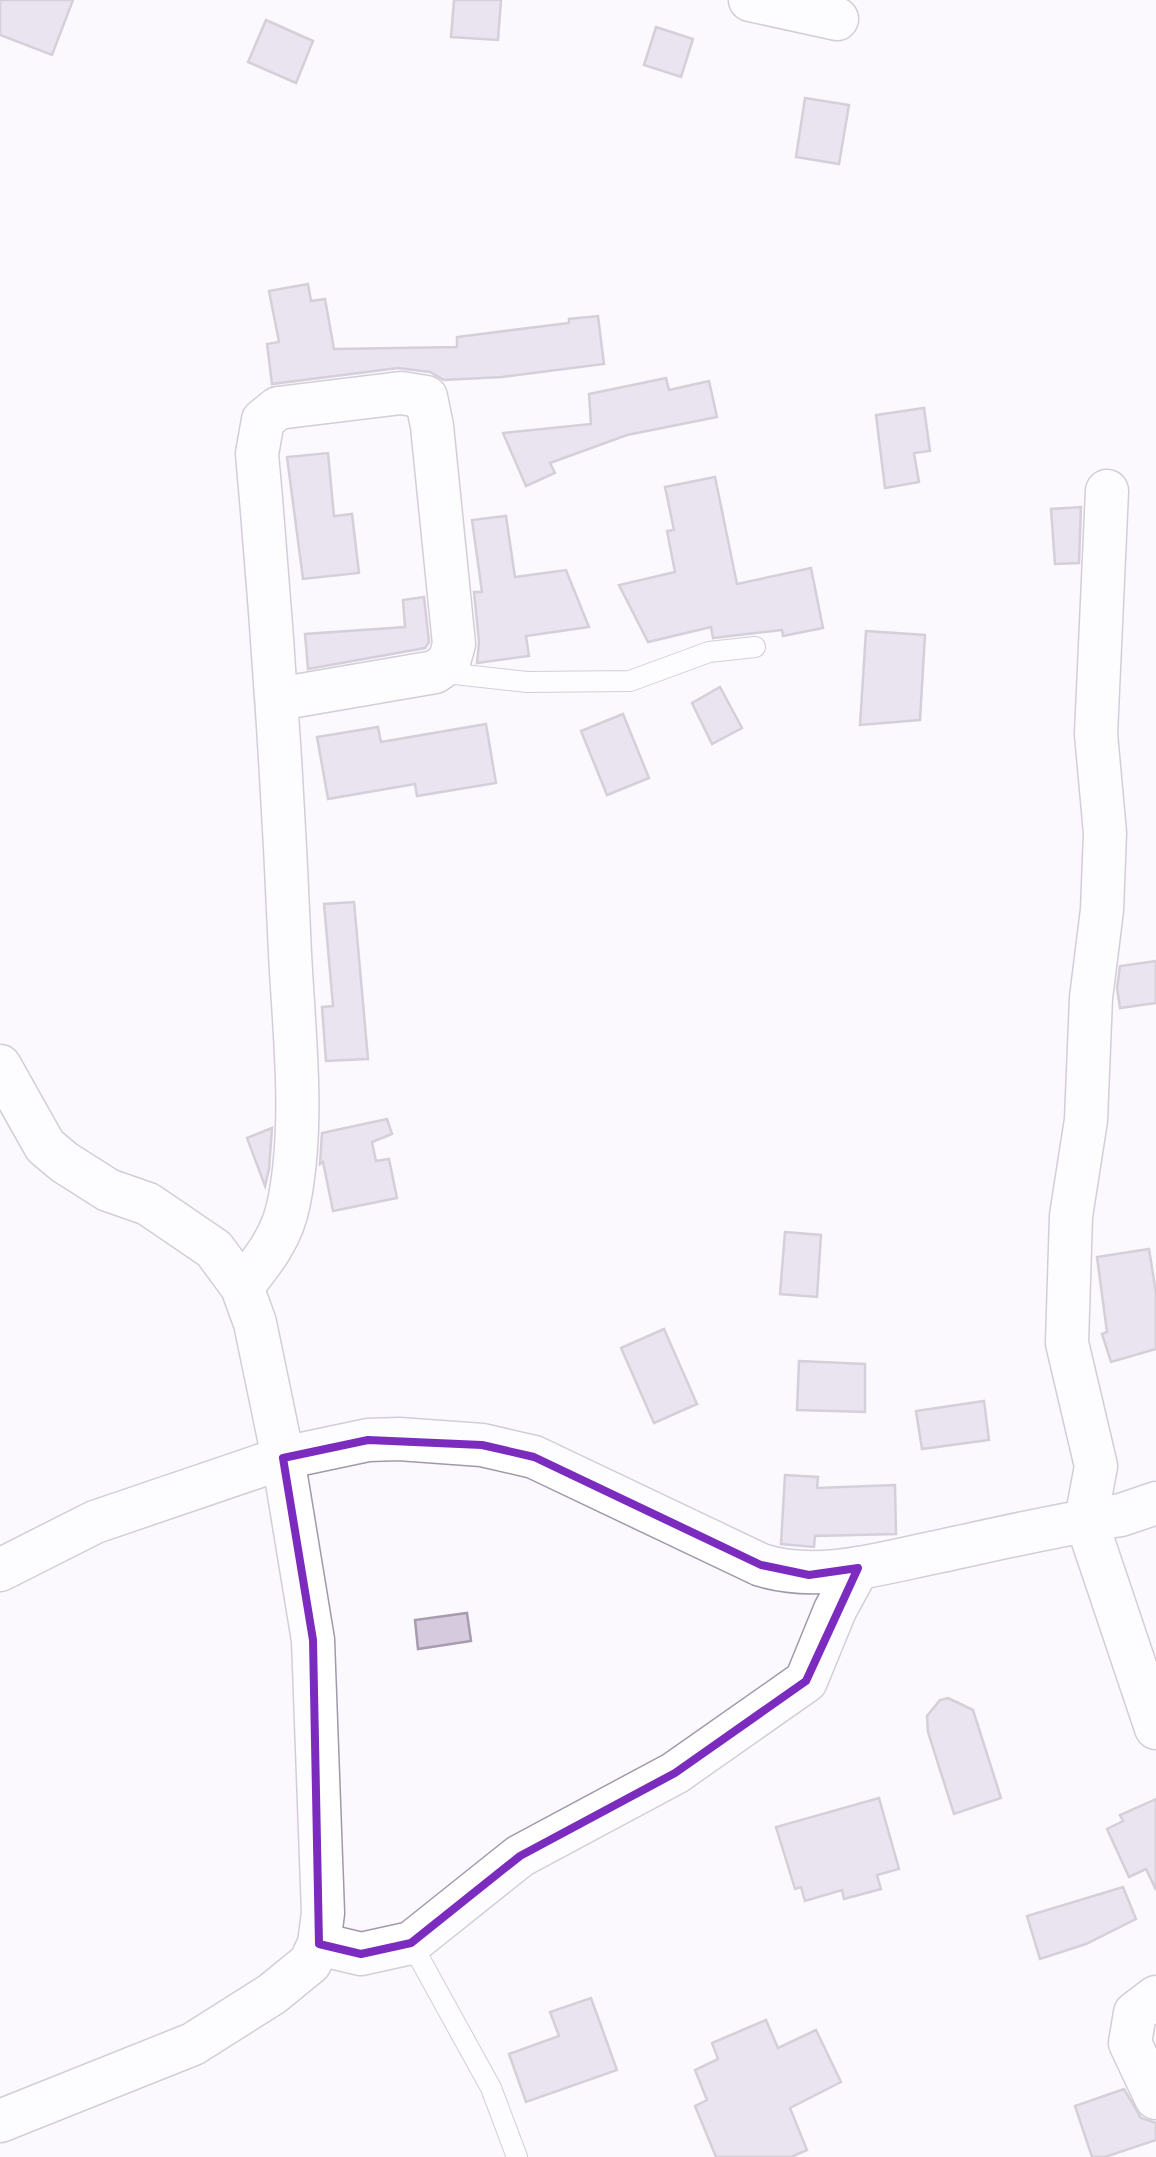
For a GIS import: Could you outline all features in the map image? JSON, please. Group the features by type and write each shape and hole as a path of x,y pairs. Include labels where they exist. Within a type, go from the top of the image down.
{"street":[{"path":"750,0 836,20"},
{"path":"242,1287 270,1253 289,1206 295,1157 295,1058 278,699 257,454 263,420 278,408 401,394 426,396 454,644 449,662 435,672 278,699"},
{"path":"1107,492 1096,734 1105,833 1102,910 1091,998 1086,1120 1071,1216 1067,1343 1096,1466 1086,1520 1156,1728"},
{"path":"0,1066 46,1146 108,1190 148,1204 214,1248 242,1287 255,1322 284,1458 314,1640 323,1913 320,1944 310,1963 194,2044 0,2121"},
{"path":"0,1570 95,1522 284,1458 368,1440 432,1439 534,1457 760,1565 809,1574 858,1568 1122,1515 1156,1503"},
{"path":"320,1944 361,1954 411,1942 520,1856 675,1774 806,1680 835,1610 858,1568"},
{"path":"1156,1998 1134,2014 1130,2043 1156,2098"}],"lane":[{"path":"435,672 527,682 630,681 708,652 755,647"},
{"path":"411,1942 491,2088 517,2157"}],"highlighted area":[{"path":"368,1440 482,1445 534,1457 761,1565 809,1575 858,1568 806,1681 675,1773 520,1856 411,1943 361,1954 319,1944 313,1640 283,1458"}],"building":[{"path":"0,0 73,0 52,55 0,35"},
{"path":"454,0 501,0 498,40 451,37"},
{"path":"266,20 313,41 296,83 248,62"},
{"path":"656,27 693,39 681,77 644,65"},
{"path":"805,98 849,105 839,164 796,157"},
{"path":"308,284 311,301 325,299 334,349 457,347 457,337 598,316 604,364 444,380 430,372 398,368 272,384 267,344 279,342 269,291"},
{"path":"666,378 669,390 709,381 717,417 627,435 550,463 555,473 526,486 503,433 591,424 589,394"},
{"path":"924,408 930,451 914,453 919,482 885,488 876,415"},
{"path":"328,453 334,516 352,514 359,573 303,579 287,457"},
{"path":"715,477 737,584 811,568 823,628 783,636 782,630 713,638 711,627 648,642 619,585 675,572 667,531 674,530 665,487"},
{"path":"1081,507 1079,563 1055,564 1051,509"},
{"path":"506,516 515,577 566,570 589,627 526,636 529,656 477,663 474,592 482,592 472,520"},
{"path":"424,597 429,642 425,648 308,669 305,634 405,627 403,600"},
{"path":"866,631 925,635 920,720 860,725"},
{"path":"720,687 742,728 712,744 692,703"},
{"path":"623,714 649,778 607,795 581,731"},
{"path":"486,724 496,783 417,796 415,784 328,799 317,737 378,727 381,742"},
{"path":"354,902 368,1059 326,1061 322,1007 333,1006 324,904"},
{"path":"1156,961 1156,1003 1120,1008 1120,966"},
{"path":"387,1119 392,1134 372,1142 376,1161 389,1159 397,1198 333,1211 323,1162 320,1164 322,1133"},
{"path":"272,1128 269,1169 265,1186 247,1138"},
{"path":"785,1232 821,1235 817,1297 780,1294"},
{"path":"1149,1249 1156,1293 1156,1349 1111,1362 1102,1334 1107,1332 1097,1257"},
{"path":"664,1329 697,1404 654,1423 621,1348"},
{"path":"799,1361 865,1364 865,1412 797,1410"},
{"path":"984,1401 989,1440 922,1449 916,1411"},
{"path":"785,1475 818,1477 817,1488 895,1485 896,1534 815,1536 814,1547 781,1544"},
{"path":"467,1613 471,1641 418,1649 415,1620"},
{"path":"948,1698 973,1710 1001,1798 954,1814 928,1732 927,1716 940,1700"},
{"path":"879,1798 899,1869 877,1875 881,1889 844,1899 842,1890 805,1901 801,1887 795,1889 776,1827"},
{"path":"1156,1799 1156,1890 1146,1869 1129,1877 1107,1829 1123,1821 1120,1815"},
{"path":"1123,1887 1136,1919 1086,1944 1040,1959 1027,1916"},
{"path":"591,1998 617,2070 526,2102 509,2054 559,2036 550,2012"},
{"path":"766,2020 778,2048 816,2030 841,2082 790,2108 807,2150 791,2157 716,2157 695,2106 707,2100 695,2070 718,2059 712,2043"},
{"path":"1124,2089 1141,2118 1156,2123 1156,2140 1105,2157 1092,2157 1075,2106"}]}
